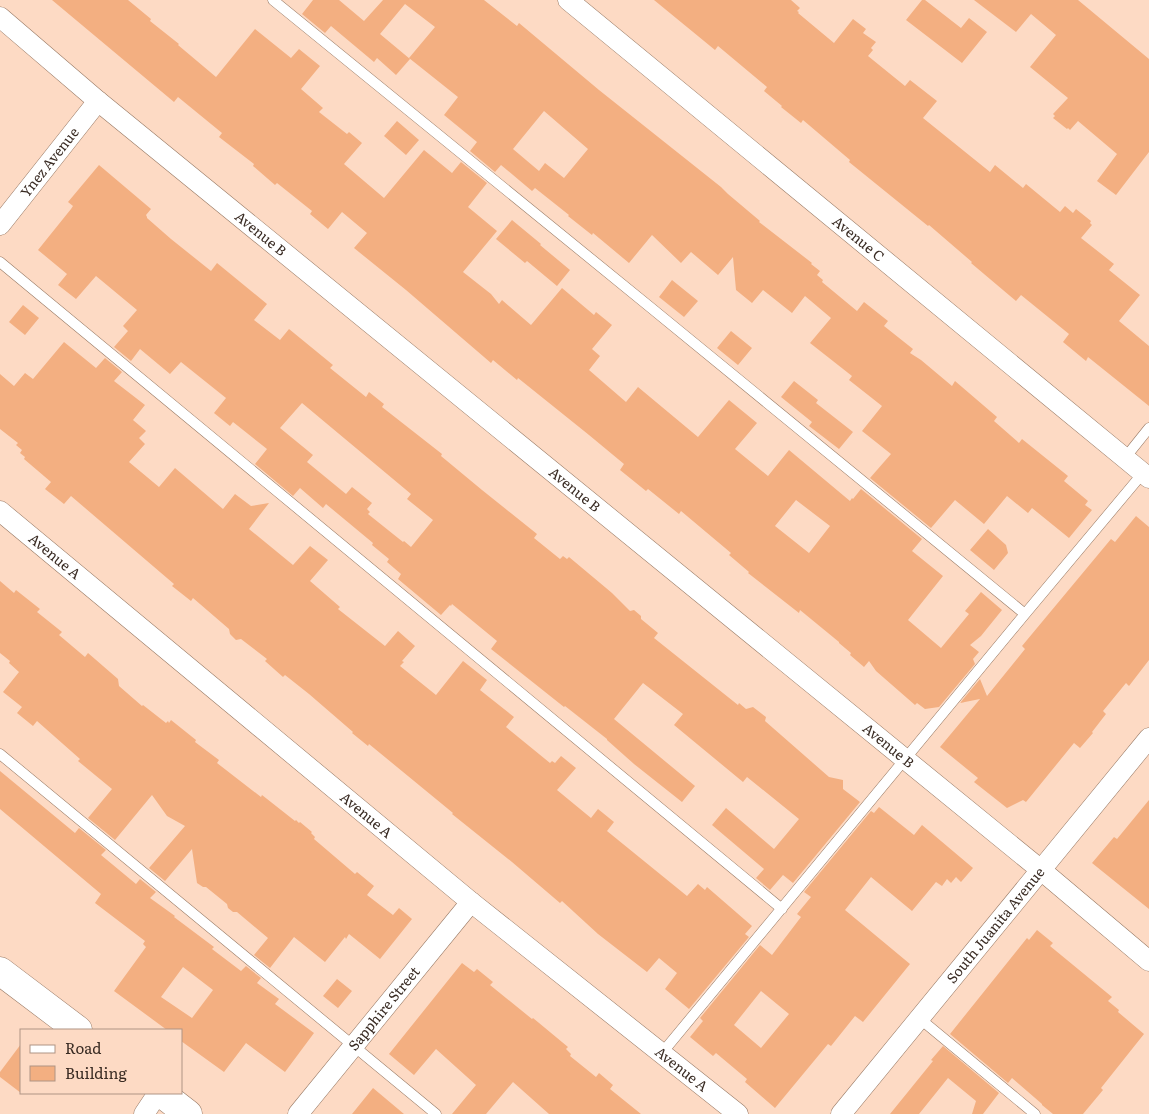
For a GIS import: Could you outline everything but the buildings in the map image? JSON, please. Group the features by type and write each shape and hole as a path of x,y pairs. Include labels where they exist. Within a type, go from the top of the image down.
{"street":[{"name":"Avenue C","path":"568,0 1146,476"},
{"name":"Avenue B","path":"0,17 98,100 1041,870 1149,961"},
{"name":"Ynez Avenue","path":"0,225 98,100"},
{"name":"Avenue A","path":"0,511 471,902 738,1114"},
{"name":"South Juanita Avenue","path":"842,1114 1149,738"},
{"name":"Sapphire Street","path":"298,1114 471,902"},
{"path":"0,971 77,1029"},
{"path":"144,1114 159,1094"},
{"path":"161,1094 188,1114"}],"lane":[{"path":"273,0 1025,614"},
{"path":"0,262 782,909"},
{"path":"1124,458 1149,428"},
{"path":"662,1053 1025,614 1146,476"},
{"path":"0,754 436,1114"},
{"path":"919,1018 1035,1114"}]}
